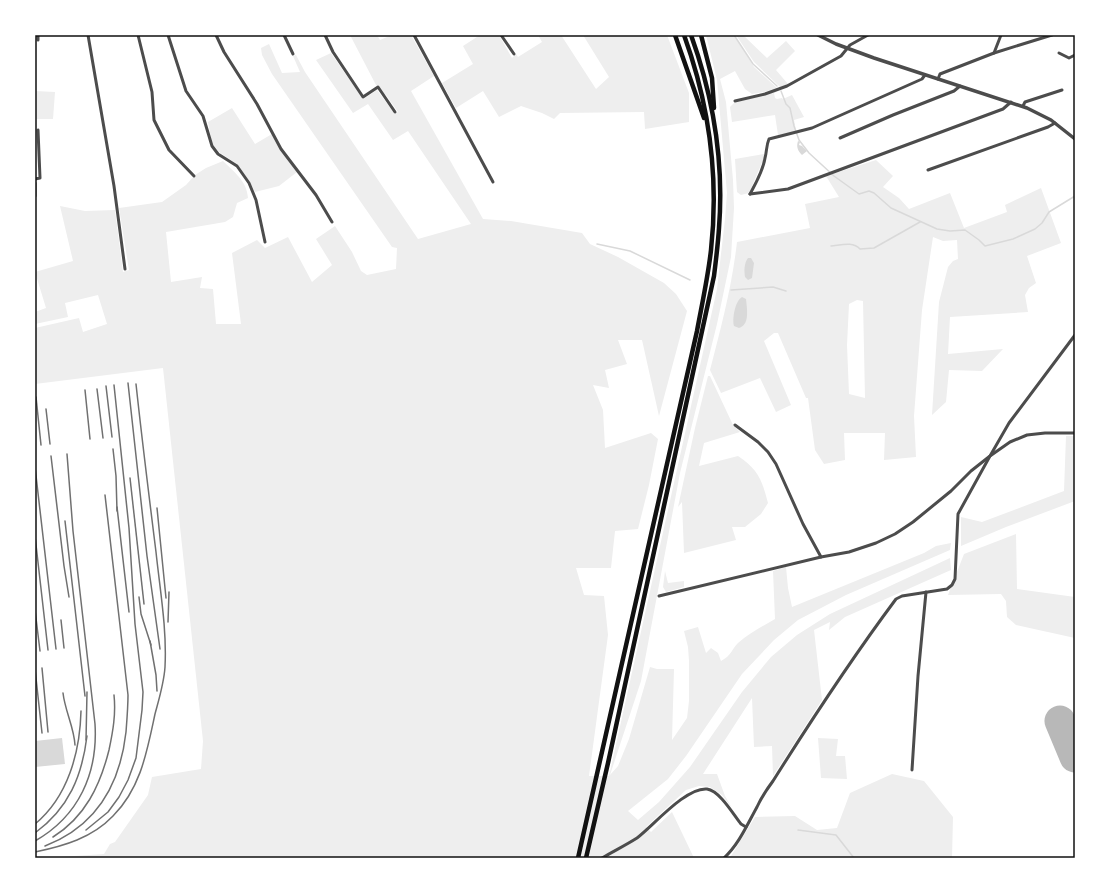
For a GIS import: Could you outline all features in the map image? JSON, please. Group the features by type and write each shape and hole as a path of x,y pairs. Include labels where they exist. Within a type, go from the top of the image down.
{"main road":[{"path":"674,35 708,127"},
{"path":"578,858 697,331 708,273 712,241 713,209 712,168 708,127 698,79 684,35"},
{"path":"586,858 702,337 714,276 719,228 720,191 718,150 714,119 705,78 691,35"},
{"path":"701,35 714,87 714,119"}],"street":[{"path":"38,35 38,40"},
{"path":"88,35 99,106 114,186 125,269"},
{"path":"138,35 152,92 154,120 170,150 194,176"},
{"path":"168,35 186,91 203,116 212,146 218,154 237,166 249,183 256,200 265,242"},
{"path":"216,35 224,52 257,104 281,149 316,195 332,222"},
{"path":"284,35 293,54"},
{"path":"325,35 333,52 363,97 378,87 395,112"},
{"path":"414,35 493,182"},
{"path":"501,35 514,54"},
{"path":"818,35 847,48 925,75 1023,106 1037,112 1055,123 1075,139"},
{"path":"735,101 765,94 787,86 841,56 850,45 868,35"},
{"path":"994,53 1001,35"},
{"path":"938,79 940,74 994,53 1052,35"},
{"path":"1059,53 1069,58 1075,54"},
{"path":"925,75 922,79 812,128 769,139 766,144 765,159 750,194 788,188 1003,109 1012,102"},
{"path":"840,138 893,115 954,92 960,86"},
{"path":"1023,106 1025,102 1062,90"},
{"path":"928,170 1048,127 1055,123"},
{"path":"35,179 40,178 38,130"},
{"path":"35,183 36,196"},
{"path":"724,858 731,851 769,786 839,680 896,600 902,596 947,589 952,585 956,579 958,514 1009,423 1075,335"},
{"path":"735,425 758,442 768,452 776,464 803,524 821,557"},
{"path":"659,596 821,557 849,552 876,543 895,534 914,522 990,456 1010,442 1027,435 1045,433 1075,433"},
{"path":"912,770 918,676 926,592"},
{"path":"602,858 636,838 683,797 697,790 708,789 717,794 741,824 746,827"}],"shaded area":[{"path":"350,35 377,35 380,40 392,35 411,35 434,76 411,91 483,219 511,221 582,233 590,244 618,257 664,283 676,294 687,311 659,416 642,340 618,340 627,364 605,370 609,388 593,385 603,410 605,448 651,433 658,439 638,529 615,531 611,568 576,568 584,595 604,596 608,635 589,776 609,776 717,289 727,193 717,80 706,35 731,35 735,37 754,67 777,88 752,94 745,89 735,71 720,79 726,102 733,180 734,208 731,257 717,324 680,473 641,681 610,775 618,766 629,739 650,667 657,669 674,669 672,740 687,718 689,701 688,647 684,631 698,627 706,653 711,648 718,653 721,661 725,659 742,639 775,619 773,571 786,567 792,607 924,553 936,546 951,543 950,550 846,595 798,620 774,640 742,674 686,756 668,779 628,811 638,820 659,802 690,767 742,692 771,657 797,635 830,614 950,558 951,570 845,617 829,630 830,622 814,630 822,700 773,776 772,746 754,747 752,698 703,774 717,774 725,796 732,808 722,795 710,787 699,786 686,790 646,827 651,832 672,812 694,858 45,858 104,854 110,844 115,842 148,795 152,777 201,769 203,741 163,368 35,384 35,328 79,318 83,332 107,324 98,295 65,303 68,317 35,324 35,312 46,308 35,272 73,261 60,206 85,211 115,210 123,272 129,270 119,208 162,202 186,185 195,175 206,168 223,161 243,182 247,192 248,198 237,203 233,217 225,222 166,232 171,282 202,277 200,288 213,289 216,324 241,324 232,253 257,240 265,248 288,237 312,282 332,265 316,239 335,226 352,252 361,271 367,275 396,269 397,248 392,247 272,74 262,55 261,48 269,44 282,73 300,72 293,56 296,55 305,72 418,239 471,224 408,131 393,140 368,104 353,113 316,60 331,53 363,99 377,90 395,114 398,112 386,95 384,95 376,85"},
{"path":"480,35 499,35 512,58 516,54 518,57 542,42 538,35 561,35 596,89 609,77 583,35 667,35 689,93 689,122 645,129 644,112 560,113 554,119 521,106 499,117 483,91 456,108 442,83 473,64 463,46"},
{"path":"736,35 743,35 767,58 786,41 795,51 776,70 788,84 780,87 754,62"},
{"path":"35,91 55,92 53,119 35,119"},
{"path":"779,91 774,93 775,98 783,99 792,95 804,117 794,120 796,130 790,133 778,135 775,115 732,122 730,107 734,103"},
{"path":"232,108 255,144 272,134 297,172 279,186 255,192 250,182 237,164 219,152 213,144 211,138 208,122"},
{"path":"798,141 800,142 799,145 807,151 802,155 798,149"},
{"path":"764,154 764,158 749,193 741,195 737,192 735,159"},
{"path":"876,160 893,176 883,187 899,198 909,209 950,193 964,228 1007,212 1005,205 1041,188 1061,243 1027,256 1036,283 1029,288 1025,295 1028,312 950,317 948,354 1003,349 982,371 949,370 946,402 932,415 939,302 948,267 953,261 958,259 957,240 943,241 933,237 922,310 914,416 916,457 884,460 885,433 844,433 845,460 824,464 815,450 808,398 806,398 778,333 774,333 764,341 791,405 776,412 760,378 721,393 710,370 729,291 737,242 810,228 805,204 839,197 826,176","holes":["857,300 863,301 865,398 849,394 847,345 849,304"]},
{"path":"748,258 751,258 754,263 752,278 748,280 745,277 744,270"},
{"path":"742,297 746,299 747,316 745,324 739,328 734,326 733,323 736,306"},
{"path":"708,376 710,376 733,425 740,432 704,443 699,466 738,456 755,471 764,488 768,503 761,514 745,527 732,527 736,540 684,553 682,502 678,507"},
{"path":"1066,436 1075,436 1075,501 961,546 961,517 982,522 1064,491"},
{"path":"1016,534 1017,589 1075,597 1075,638 1016,625 1007,617 1006,601 1001,594 948,595 964,554"},
{"path":"665,571 668,583 684,581 684,587 666,592 663,587"},
{"path":"62,738 65,764 35,767 35,741"},
{"path":"818,738 838,739 836,756 845,756 847,779 821,778"},
{"path":"892,774 924,781 953,817 952,858 728,858 731,856 755,817 795,816 817,830 837,828 850,793"}],"waterway":[{"path":"734,35 753,64 777,86"},
{"path":"781,91 786,104 790,108 799,140 809,153 834,176 859,194 869,191 874,193 891,208 937,229 950,231 965,230 985,246 1013,239 1035,229 1042,223 1049,212 1075,196"},
{"path":"831,246 850,244 860,249 874,248 920,222"},
{"path":"597,244 630,251 690,280"},
{"path":"731,290 773,287 786,291"},
{"path":"798,830 836,835 854,858"}],"runway":[{"path":"1060,721 1075,757"}],"railway":[{"path":"128,383 147,556 160,649"},
{"path":"35,852 67,844 87,835 105,824 123,805 142,768 162,685 165,667 164,624 136,384"},
{"path":"86,830 108,812 119,797 128,780 136,758 142,710 143,692 135,624 129,528 114,385"},
{"path":"106,386 112,437"},
{"path":"97,389 103,438"},
{"path":"85,390 90,439"},
{"path":"36,397 41,445"},
{"path":"46,409 50,444"},
{"path":"113,449 116,476 117,511"},
{"path":"35,841 50,831 63,819 83,792 89,776 95,742 95,724 73,531 67,454"},
{"path":"51,456 69,597"},
{"path":"35,467 56,649"},
{"path":"130,478 144,604"},
{"path":"45,846 63,838 79,827 92,815 103,801 111,786 123,751 126,732 128,695 105,495"},
{"path":"117,507 129,612"},
{"path":"157,508 166,598"},
{"path":"65,521 85,696"},
{"path":"35,536 48,650"},
{"path":"168,622 169,592"},
{"path":"139,597 141,614 151,645"},
{"path":"35,610 40,651"},
{"path":"61,620 64,648"},
{"path":"150,641 156,675 157,691"},
{"path":"42,668 48,732"},
{"path":"35,669 42,733"},
{"path":"86,740 87,692"},
{"path":"63,693 75,745"},
{"path":"53,837 74,820 90,800 96,788 109,750 113,729 115,702 114,695"},
{"path":"35,824 56,801 70,773 78,742 81,711"},
{"path":"35,833 57,813 72,790 82,765 87,736"}]}
